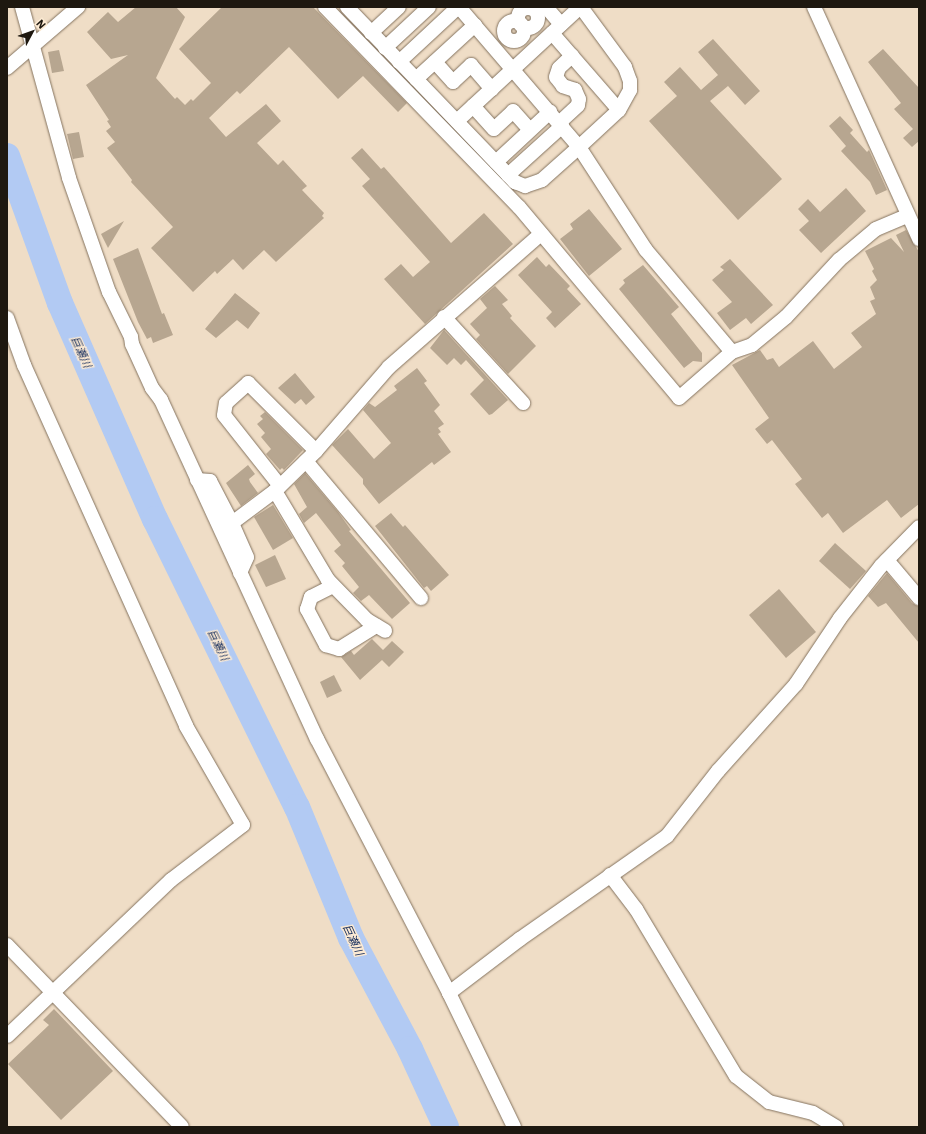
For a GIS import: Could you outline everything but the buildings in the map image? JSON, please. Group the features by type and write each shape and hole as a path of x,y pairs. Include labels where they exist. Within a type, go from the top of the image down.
{"street":[{"path":"22,7 69,178 110,292 152,388 161,400 240,573 258,608 316,739 450,993 514,1127"},
{"path":"7,68 78,7"},
{"path":"325,7 519,207 679,398 732,352 752,345 786,317 839,260 876,229 907,216"},
{"path":"347,7 385,48 515,182 532,186 579,147 619,110 626,100 630,82 625,67 581,7 457,122"},
{"path":"371,33 399,7"},
{"path":"385,48 430,7"},
{"path":"399,62 431,40 459,7 579,147 646,250 732,352"},
{"path":"814,7 907,216 919,239"},
{"path":"495,48 507,38 504,30 507,24 535,15"},
{"path":"535,15 553,32"},
{"path":"535,15 553,32 619,110"},
{"path":"416,80 475,25"},
{"path":"496,162 530,130 557,121 578,105 578,94 571,88 563,86 556,77 559,68 572,56"},
{"path":"435,62 453,82 471,65 492,89"},
{"path":"473,106 494,129 514,112 530,130"},
{"path":"508,175 537,157 557,121"},
{"path":"232,523 278,489 311,456 389,367 444,317 541,234"},
{"path":"444,317 523,403"},
{"path":"7,318 27,372 186,726 243,825 171,880 53,995 7,1036"},
{"path":"333,586 311,597 307,608 326,645 339,649 381,628 333,586 278,489 224,415 226,403 248,383 311,456 421,598"},
{"path":"198,480 210,481 232,523 247,557 240,573"},
{"path":"450,993 610,875 667,836 718,771 796,684 840,618 887,560 919,527"},
{"path":"887,560 919,598"},
{"path":"610,875 636,909 736,1076 769,1102 813,1113 836,1127"},
{"path":"7,946 182,1127"}],"waterway":[{"name":"巨瀬川","path":"7,156 60,303 155,519 297,807 351,938 410,1049 446,1127"}]}
